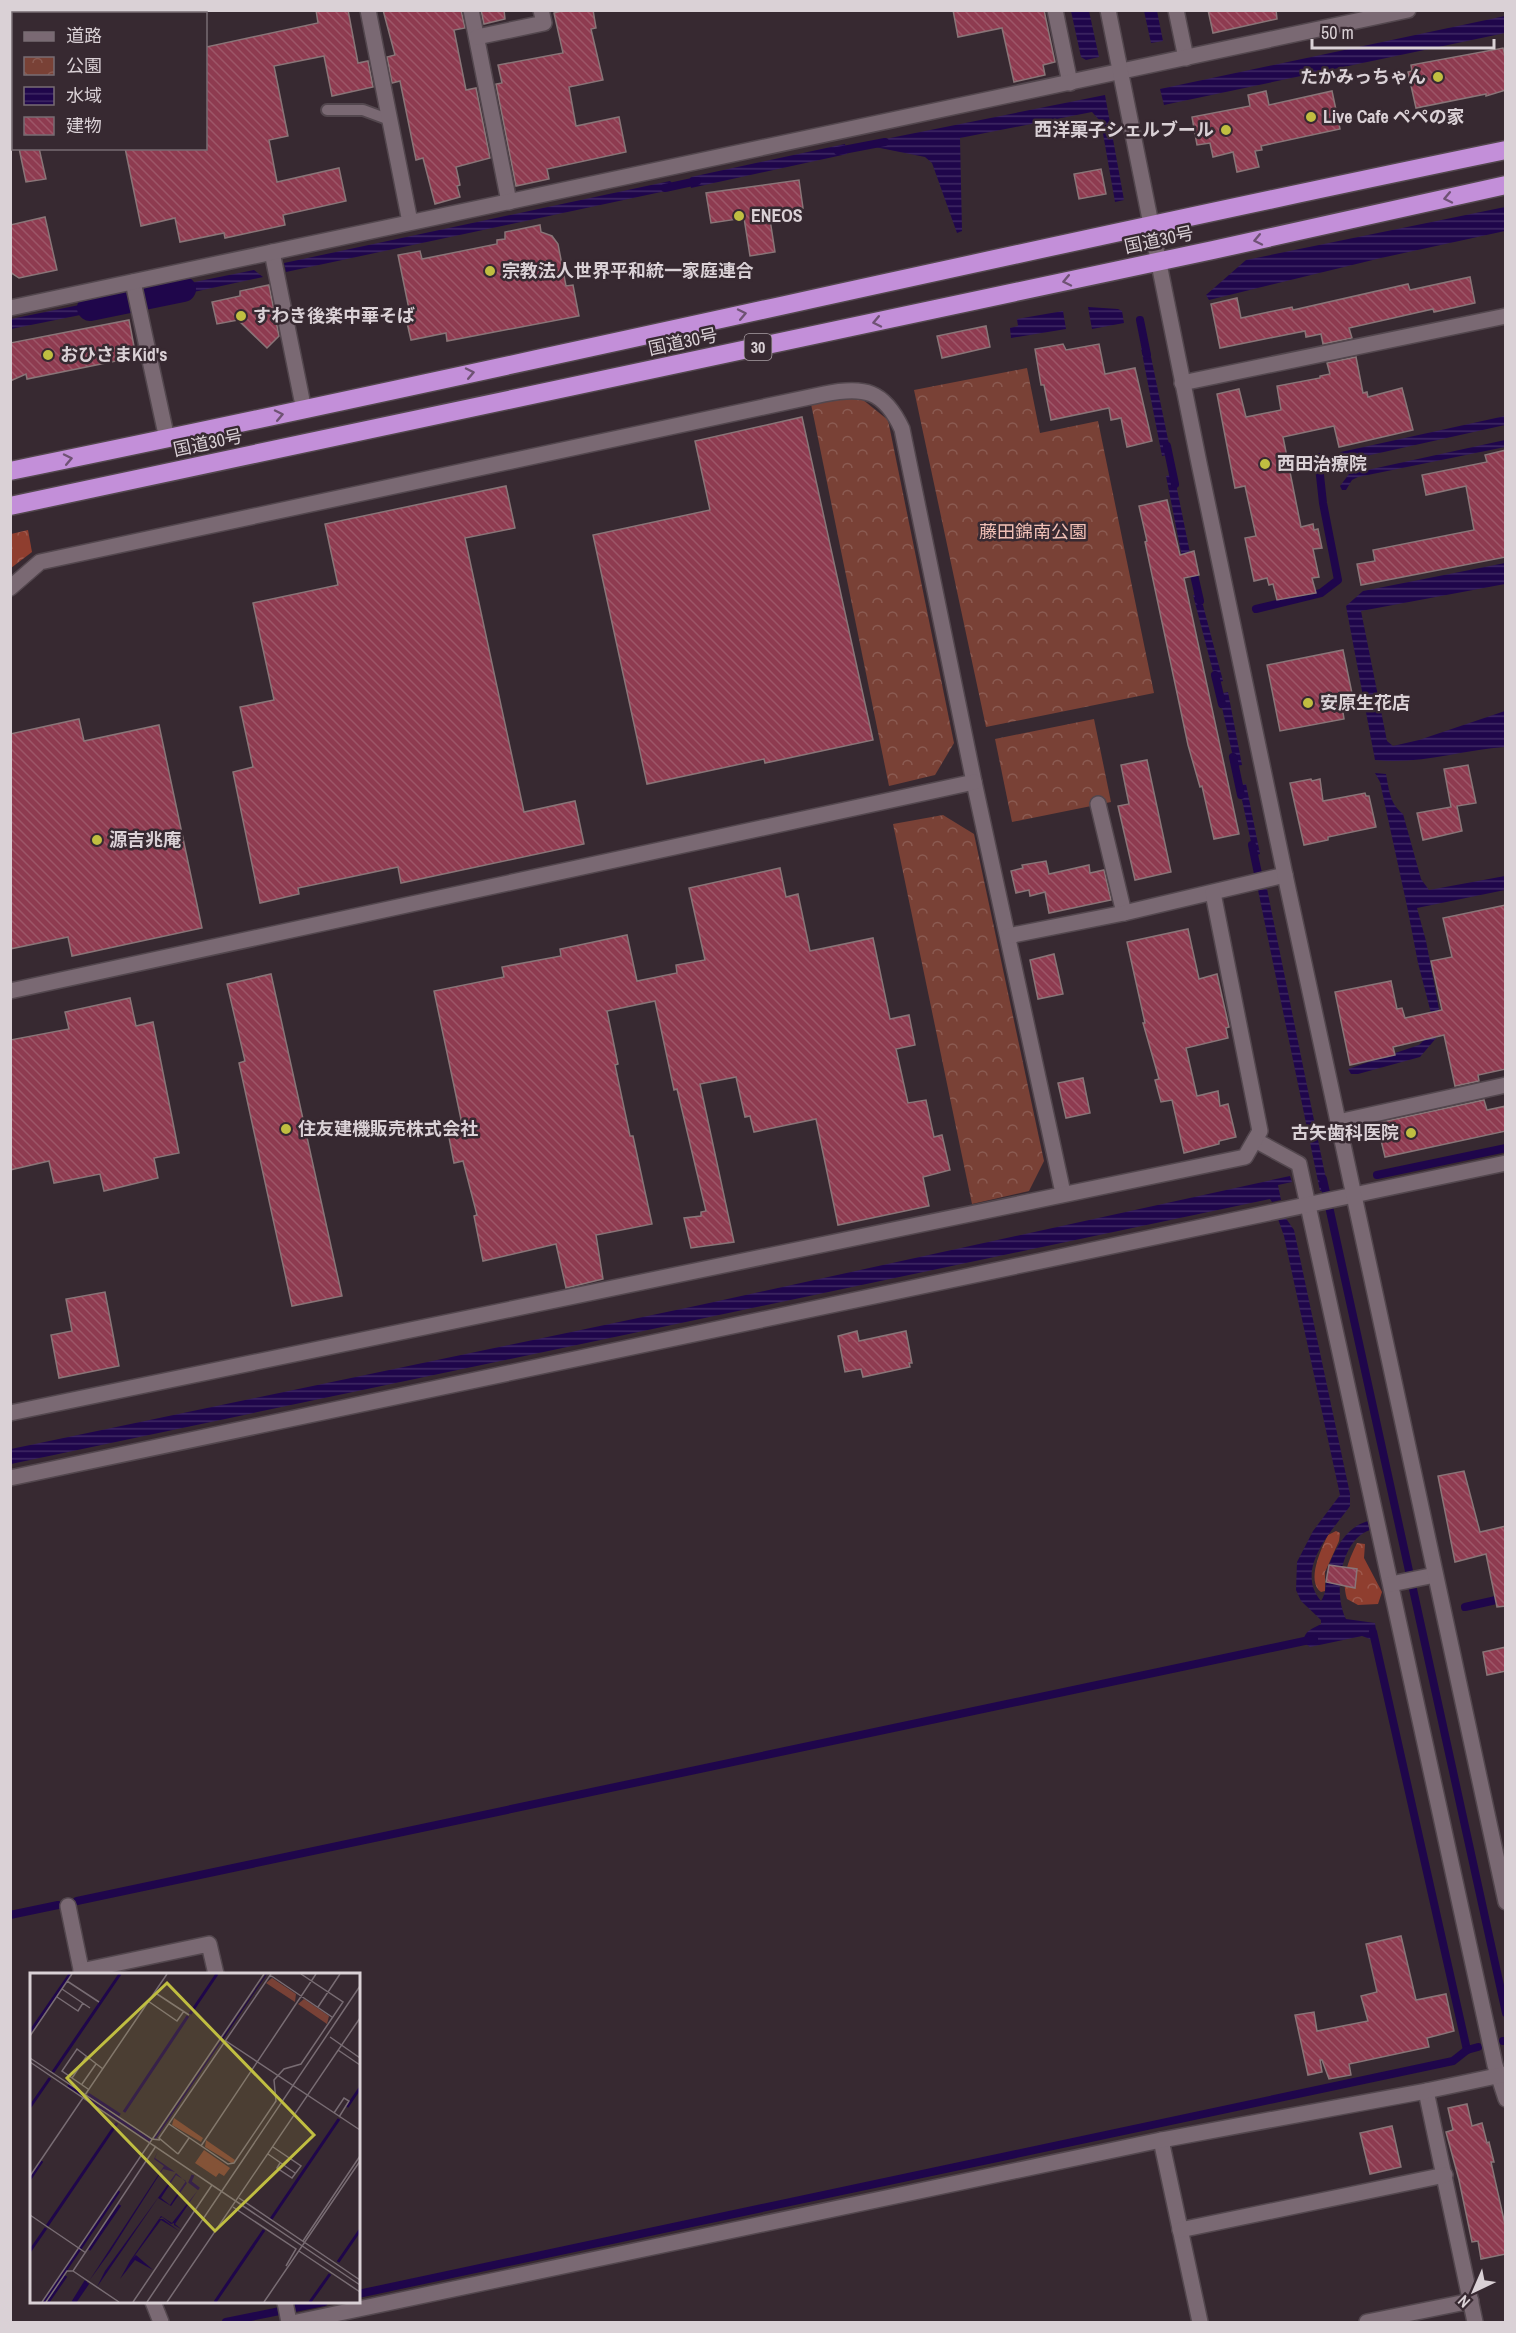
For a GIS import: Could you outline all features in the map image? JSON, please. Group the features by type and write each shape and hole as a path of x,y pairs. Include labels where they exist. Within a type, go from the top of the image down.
{"highway":[{"name":"国道30号","path":"10,471 304,410 1150,224 1506,150"},
{"name":"国道30号","path":"10,506 1158,262 1506,185"}],"street":[{"path":"368,10 410,222"},
{"path":"471,10 509,202"},
{"path":"477,37 544,23 541,10"},
{"path":"1055,10 1070,83"},
{"path":"1108,10 1182,383 1285,875 1506,1902"},
{"path":"1176,10 1186,58"},
{"path":"10,308 134,286 272,252 410,222 1408,10"},
{"path":"272,252 304,410"},
{"path":"134,286 167,439"},
{"path":"1182,383 1506,316"},
{"path":"10,588 40,562 824,394 861,390 880,399 894,411 902,429 974,782 1064,1193"},
{"path":"10,991 974,782"},
{"path":"1098,804 1124,913"},
{"path":"1008,936 1124,913 1285,875"},
{"path":"10,1413 1245,1157 1260,1131 1213,893"},
{"path":"1338,1122 1506,1085"},
{"path":"1255,1140 1299,1164 1322,1202 1404,1582 1506,2098"},
{"path":"10,1478 1506,1163"},
{"path":"1404,1582 1434,1575"},
{"path":"68,1906 81,1973 209,1944 216,1973"},
{"path":"360,2299 1161,2140 1502,2075"},
{"path":"1426,2091 1475,2322"},
{"path":"1161,2140 1200,2322"},
{"path":"1180,2230 1444,2175"},
{"path":"1367,2322 1471,2301"},
{"path":"154,2303 161,2322"},
{"path":"289,2313 339,2303"}],"lane":[{"path":"327,111 363,110 390,120"}],"green space":[{"name":"藤田錦南公園","path":"1027,368 1040,433 1098,421 1154,693 986,727 914,390"},
{"path":"857,395 888,420 954,743 935,775 889,786 811,404"},
{"path":"28,530 32,552 11,568 11,534"},
{"path":"1094,719 1111,802 1012,822 995,739"},
{"path":"943,815 974,834 1044,1161 1029,1191 972,1204 893,824"},
{"path":"1336,1531 1340,1533 1339,1541 1325,1572 1325,1591 1321,1592 1315,1580 1316,1565 1328,1535"},
{"path":"1357,1543 1365,1544 1364,1558 1382,1592 1378,1604 1358,1605 1347,1599 1345,1577"}],"water":[{"path":"1071,11 1089,11 1099,57 1086,60 1081,57"},
{"path":"1144,11 1157,11 1163,41 1151,43"},
{"path":"1505,16 1505,33 1164,105 1160,89"},
{"path":"1105,95 1124,200 1115,202 1101,122 1092,112 960,138 962,231 957,233 932,163 925,157 875,147 875,141"},
{"path":"845,144 847,154 691,188 689,180 691,177"},
{"path":"670,181 675,189 286,272 284,263"},
{"path":"1505,207 1505,231 1381,258 1209,300 1206,295 1246,260"},
{"path":"254,270 263,277 152,301 150,291"},
{"path":"123,296 125,306 11,329 11,319"},
{"path":"1088,307 1118,309 1122,311 1124,323 1092,329"},
{"path":"1063,311 1066,329 1011,338 1010,328 1018,326 1017,319"},
{"path":"1149,347 1171,454 1162,456 1141,348"},
{"path":"1505,416 1505,425 1347,462 1340,461 1338,456 1341,452"},
{"path":"1505,440 1505,447 1358,477 1352,480 1346,490 1342,490 1340,486 1349,474"},
{"path":"1174,474 1190,553 1187,554 1192,577 1184,567 1166,476"},
{"path":"1505,563 1505,584 1361,611 1387,741 1393,746 1419,740 1505,711 1505,747 1424,759 1375,760 1346,606 1363,591"},
{"path":"1200,594 1223,681 1216,683 1193,595"},
{"path":"1228,692 1242,765 1235,766 1219,694"},
{"path":"1375,773 1386,774 1393,801 1403,814 1421,879 1429,890 1505,876 1505,890 1417,908 1426,941 1443,1030 1420,1057 1351,1074 1348,1069 1419,1045 1432,1032 1431,1013 1418,963 1380,782"},
{"path":"1246,784 1260,854 1254,856 1239,786"},
{"path":"1267,889 1328,1189 1320,1191 1258,890"},
{"path":"1290,1176 1292,1182 1278,1185 1281,1200 1272,1202 1270,1199 11,1464 11,1449 700,1305"},
{"path":"1285,1217 1294,1230 1350,1494 1350,1506 1326,1539 1314,1563 1312,1576 1314,1589 1321,1601 1329,1566 1336,1549 1354,1528 1369,1521 1370,1530 1360,1536 1346,1556 1340,1582 1340,1596 1346,1619 1375,1623 1377,1637 1370,1639 1362,1636 1310,1647 1303,1642 1305,1635 1309,1630 1321,1624 1321,1620 1301,1601 1296,1590 1297,1562 1313,1531 1340,1495 1284,1236 1278,1219"}],"building":[{"path":"316,10 348,10 358,63 368,61 373,87 332,96 324,56 274,66 288,136 269,140 277,182 339,168 346,201 283,215 285,225 225,238 224,233 180,242 175,218 141,226 125,150 207,150 207,47 318,23"},
{"path":"383,10 461,10 465,28 454,30 466,90 476,88 490,158 456,167 460,197 435,204 423,158 416,160 400,81 392,83 387,57 395,55"},
{"path":"481,10 504,10 505,19 484,24"},
{"path":"565,10 593,10 596,28 591,29 603,80 569,87 576,126 619,117 626,152 547,169 549,179 516,186 496,84 502,83 498,65 563,53 554,13"},
{"path":"953,10 1044,10 1055,62 1043,65 1045,75 1014,82 1002,28 958,37"},
{"path":"1208,10 1276,10 1277,19 1213,33"},
{"path":"1503,48 1506,59 1506,90 1486,96 1486,94 1416,108 1408,72 1412,71 1411,65"},
{"path":"1266,91 1269,105 1332,91 1340,129 1261,146 1262,150 1255,151 1259,167 1237,172 1233,152 1213,157 1210,143 1197,145 1192,117 1250,106 1248,95"},
{"path":"19,150 39,150 46,179 26,182"},
{"path":"1101,169 1106,194 1079,199 1074,174"},
{"name":"ENEOS","path":"799,180 803,208 769,213 775,252 750,256 744,218 711,223 706,193"},
{"path":"45,217 57,270 19,278 10,272 10,225"},
{"name":"宗教法人世界平和統一家庭連合","path":"540,225 541,232 552,236 558,244 566,286 573,285 579,316 447,341 446,333 411,340 405,314 410,314 398,255 420,251 422,259 497,244 497,240 505,239 505,232"},
{"path":"1470,277 1475,303 1434,312 1433,309 1349,328 1352,338 1323,344 1321,334 1306,337 1305,331 1220,348 1211,304 1237,298 1241,318 1292,307 1293,310 1408,284 1410,290"},
{"name":"すわき後楽中華そば","path":"269,285 279,336 267,348 238,320 217,324 212,302 240,296 240,291"},
{"path":"129,320 136,357 27,379 26,374 10,381 10,343"},
{"path":"986,326 990,347 942,358 937,336"},
{"path":"1063,344 1066,350 1099,344 1105,374 1135,368 1152,441 1127,447 1121,418 1111,420 1109,408 1051,420 1044,385 1041,385 1035,349"},
{"path":"1356,357 1363,393 1367,392 1368,397 1402,388 1413,430 1339,447 1334,426 1283,437 1301,527 1313,524 1314,530 1318,529 1322,548 1313,549 1319,577 1312,578 1316,593 1277,600 1273,584 1269,585 1267,578 1254,581 1245,538 1256,536 1245,486 1235,488 1217,394 1239,389 1246,417 1281,410 1277,386 1320,378 1320,376 1330,374 1327,363"},
{"path":"802,417 873,740 765,763 764,759 647,784 593,535 710,510 695,441"},
{"path":"1506,450 1506,557 1361,585 1357,564 1375,561 1373,550 1474,530 1466,486 1426,495 1422,475 1487,462 1485,455"},
{"path":"506,486 515,528 465,538 524,812 575,801 584,844 401,883 398,867 298,888 299,894 260,903 233,772 253,767 240,707 274,700 253,603 338,585 325,524"},
{"path":"1167,500 1180,555 1194,551 1199,575 1184,578 1239,834 1214,839 1202,786 1200,787 1188,745 1139,506"},
{"name":"安原生花店","path":"1343,650 1354,703 1342,706 1344,719 1280,731 1267,665"},
{"name":"源吉兆庵","path":"79,719 84,741 159,725 202,928 72,956 68,937 10,949 10,734"},
{"path":"1147,760 1171,872 1135,880 1118,806 1129,804 1121,765"},
{"path":"1468,765 1476,803 1457,806 1462,831 1423,840 1417,813 1451,807 1444,769"},
{"path":"1311,779 1312,781 1320,779 1323,801 1365,793 1369,796 1376,827 1328,837 1328,840 1304,845 1290,783"},
{"path":"1046,861 1049,874 1089,865 1090,873 1104,870 1111,900 1049,913 1045,892 1030,896 1029,890 1016,893 1011,871 1023,868 1022,865"},
{"path":"780,868 786,897 798,894 810,951 873,938 890,1019 909,1015 915,1045 896,1049 908,1103 926,1100 934,1137 942,1135 950,1170 923,1177 929,1206 838,1225 816,1119 754,1132 750,1116 745,1117 736,1077 700,1084 734,1242 691,1248 684,1218 701,1216 701,1212 706,1211 677,1089 674,1090 655,1001 607,1011 618,1064 615,1065 630,1136 633,1136 652,1224 596,1235 603,1279 566,1288 556,1244 483,1261 474,1216 477,1215 463,1161 454,1163 447,1127 462,1124 434,991 504,977 502,967 561,956 560,949 627,935 637,981 677,973 676,965 705,960 689,888"},
{"path":"1506,905 1506,1069 1478,1075 1479,1081 1455,1086 1444,1035 1393,1047 1395,1055 1350,1065 1335,992 1391,981 1397,1009 1402,1008 1405,1018 1442,1010 1431,961 1452,957 1443,918"},
{"path":"1188,929 1199,979 1217,974 1229,1027 1226,1028 1228,1038 1186,1048 1197,1096 1218,1091 1220,1106 1228,1104 1236,1137 1184,1153 1172,1100 1161,1102 1155,1080 1159,1079 1143,1023 1145,1023 1127,942"},
{"path":"1054,954 1063,994 1038,999 1030,960"},
{"path":"271,974 342,1296 292,1306 239,1063 245,1061 227,984"},
{"path":"130,998 136,1026 153,1022 179,1153 154,1158 158,1178 104,1191 100,1174 54,1183 49,1161 10,1170 10,1040 69,1029 65,1012"},
{"path":"1083,1078 1090,1113 1066,1118 1058,1083"},
{"path":"1484,1100 1487,1110 1506,1106 1506,1131 1385,1157 1377,1123"},
{"path":"105,1292 119,1366 59,1378 51,1335 72,1331 66,1299"},
{"path":"857,1331 859,1341 906,1331 912,1363 909,1363 910,1367 863,1377 861,1369 845,1372 838,1336"},
{"path":"1464,1471 1480,1532 1506,1526 1506,1606 1497,1607 1486,1554 1455,1562 1438,1476"},
{"path":"1329,1565 1357,1569 1355,1588 1326,1582"},
{"path":"1506,1647 1506,1671 1487,1675 1483,1652"},
{"path":"1401,1936 1416,2000 1446,1994 1454,2031 1427,2038 1429,2047 1349,2064 1351,2075 1329,2079 1322,2060 1320,2060 1322,2072 1308,2075 1295,2015 1314,2012 1317,2031 1368,2021 1361,1996 1377,1992 1366,1944"},
{"path":"1467,2104 1472,2126 1482,2123 1487,2143 1489,2142 1494,2162 1491,2162 1506,2229 1506,2254 1481,2259 1478,2241 1472,2242 1446,2132 1453,2130 1448,2108"},
{"path":"1392,2126 1401,2167 1370,2174 1360,2133"}],"waterway":[{"path":"838,151 885,142"},
{"path":"665,188 697,181"},
{"path":"90,308 183,289"},
{"path":"1140,320 1147,355"},
{"path":"1167,446 1175,484"},
{"path":"1256,609 1321,593 1338,580 1323,503 1318,457"},
{"path":"1192,566 1200,601"},
{"path":"1215,675 1222,704"},
{"path":"1233,757 1241,795"},
{"path":"1252,845 1260,883"},
{"path":"1377,1175 1506,1148"},
{"path":"1323,1179 1506,2013"},
{"path":"1465,1607 1505,1598"},
{"path":"1373,1632 1467,2050"},
{"path":"77,1901 1314,1639"},
{"path":"10,1915 58,1905"},
{"path":"360,2294 1453,2061 1467,2050 1478,2047"},
{"path":"226,2322 319,2303"}],"place":[{"name":"たかみっちゃん","path":"1438,77"},
{"name":"Live Cafe ペペの家","path":"1311,117"},
{"name":"西洋菓子シェルブール","path":"1226,130"},
{"name":"ENEOS","path":"739,216"},
{"name":"宗教法人世界平和統一家庭連合","path":"490,271"},
{"name":"すわき後楽中華そば","path":"241,316"},
{"name":"おひさまKid's","path":"48,355"},
{"name":"西田治療院","path":"1265,464"},
{"name":"安原生花店","path":"1308,703"},
{"name":"源吉兆庵","path":"97,840"},
{"name":"住友建機販売株式会社","path":"286,1129"},
{"name":"古矢歯科医院","path":"1411,1133"}]}
